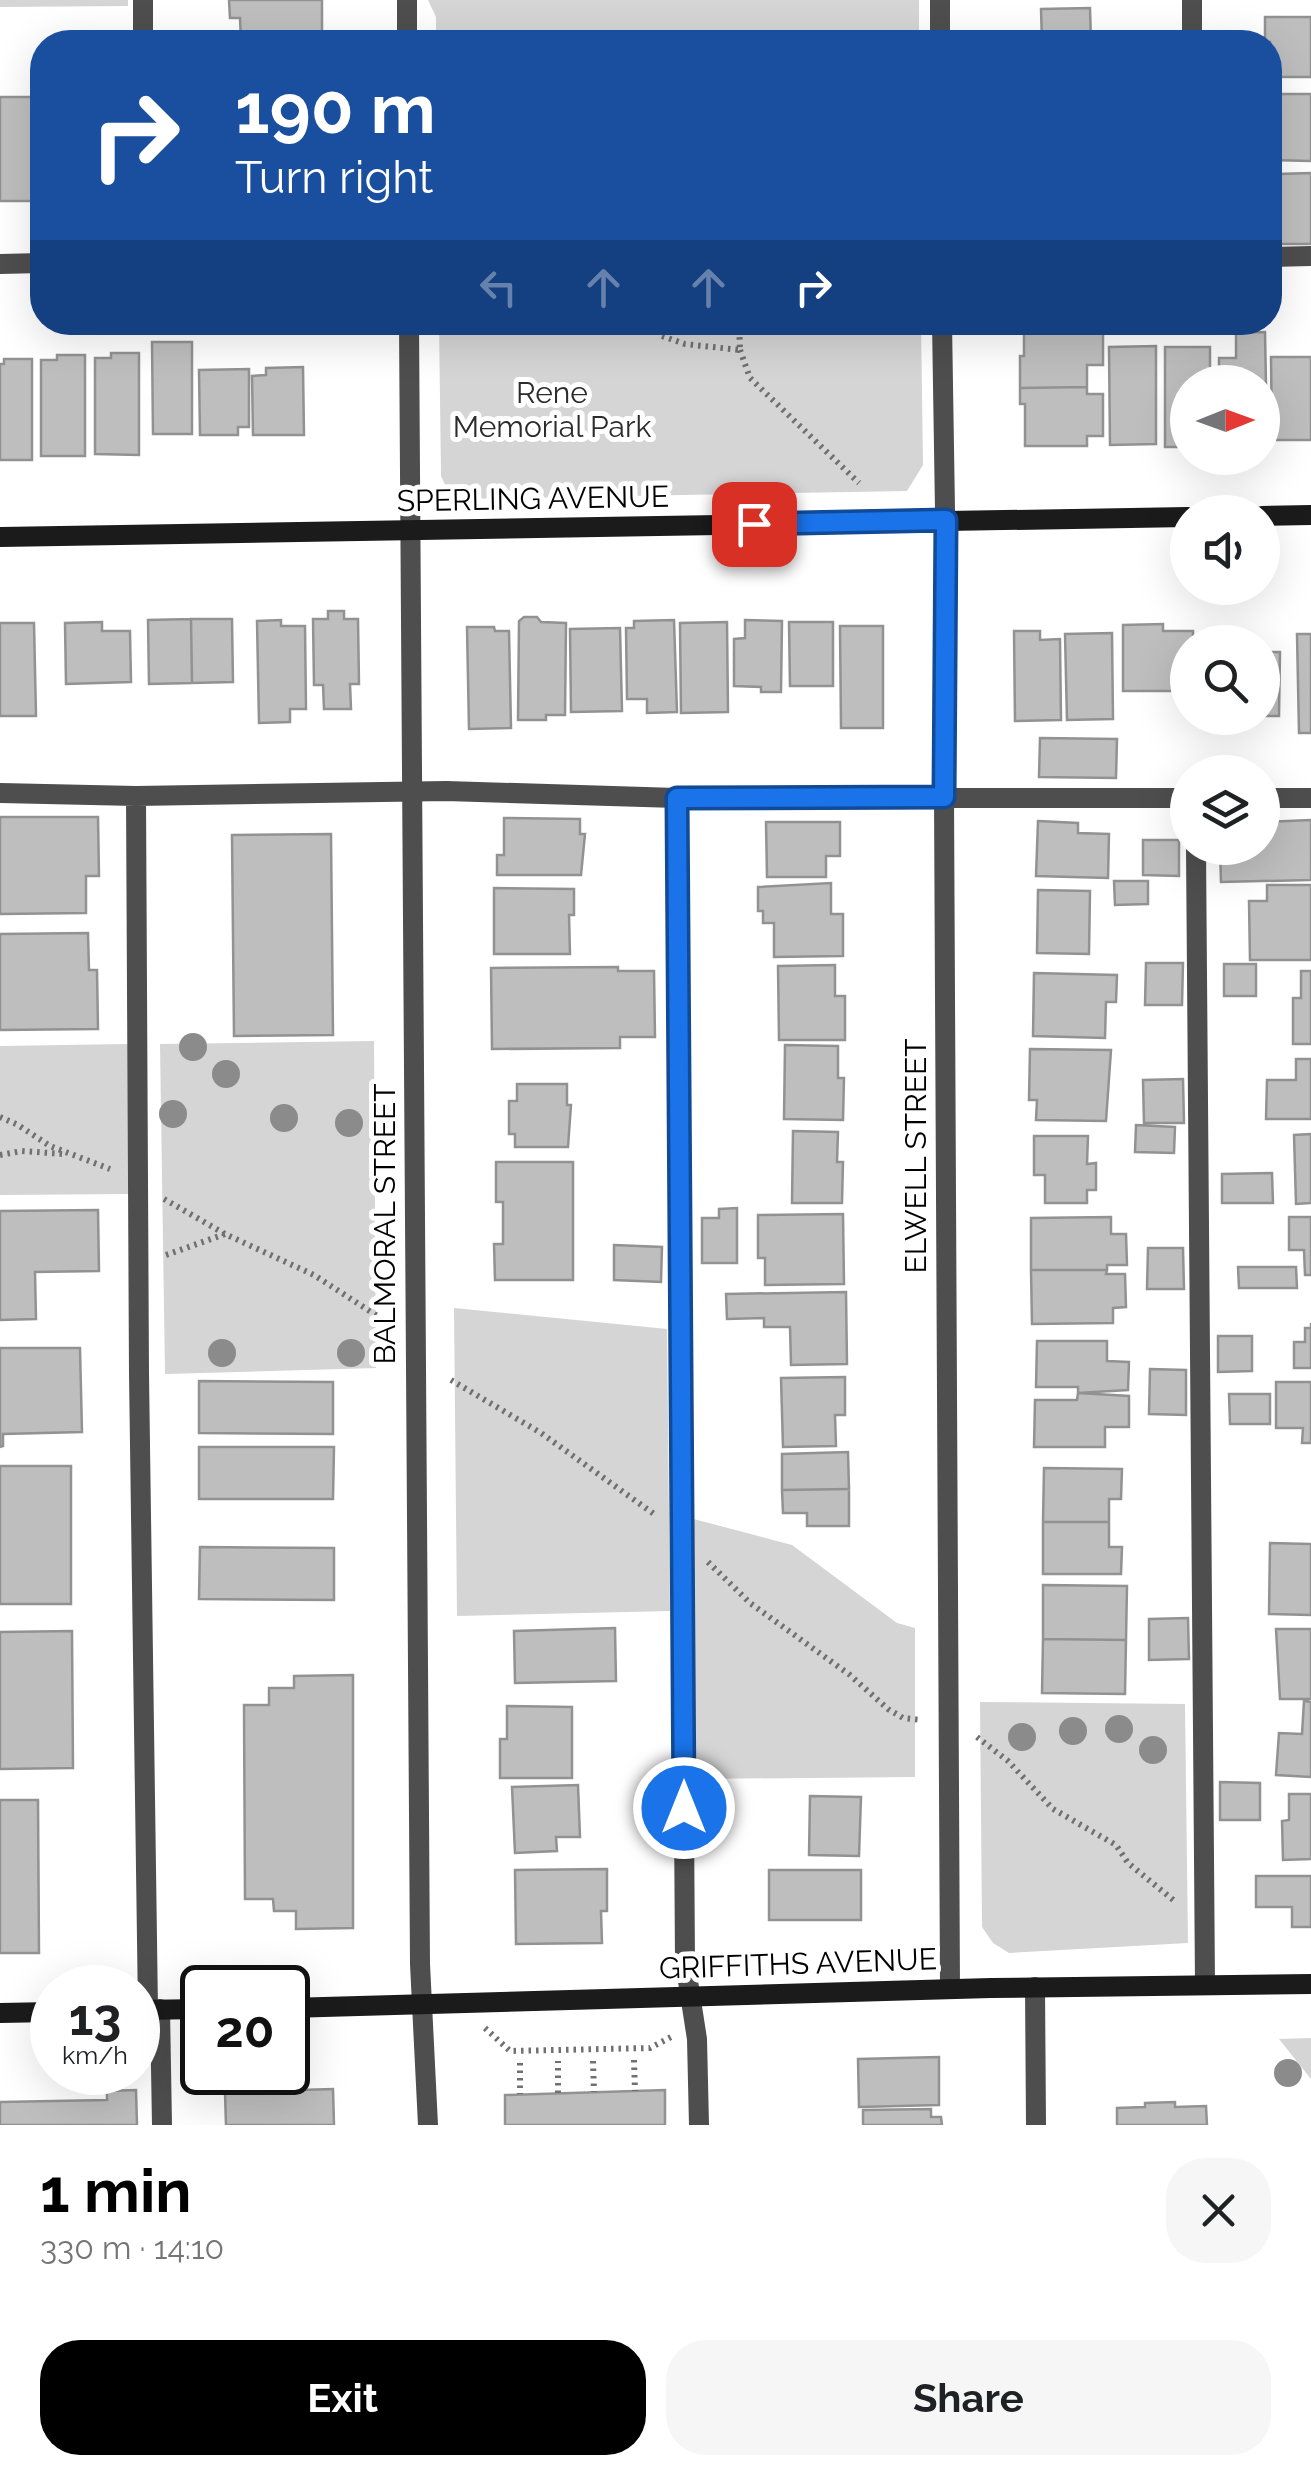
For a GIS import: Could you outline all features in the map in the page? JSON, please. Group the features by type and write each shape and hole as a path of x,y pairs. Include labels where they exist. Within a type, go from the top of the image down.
{"street":[{"path":"143,0 143,30"},
{"path":"407,0 407,30"},
{"path":"940,0 940,30"},
{"path":"1192,0 1192,30"},
{"path":"1282,257 1311,256"},
{"path":"0,264 30,263"},
{"name":"BALMORAL STREET","path":"409,335 422,2006 428,2125"},
{"name":"ELWELL STREET","path":"942,335 950,1989"},
{"path":"1280,516 1311,515"},
{"name":"SPERLING AVENUE","path":"0,537 1170,517"},
{"path":"0,793 1170,798"},
{"path":"136,796 148,1965"},
{"path":"677,798 684,1962 697,2039 699,2125"},
{"path":"1280,798 1311,798"},
{"path":"1196,865 1205,1984"},
{"name":"GRIFFITHS AVENUE","path":"310,2008 950,1989 1311,1984"},
{"path":"1035,1987 1036,2125"},
{"path":"0,2013 30,2012"},
{"path":"159,2095 162,2125"}],"path":[{"path":"739,335 740,350 750,378 859,483"},
{"path":"662,336 685,344 740,350"},
{"path":"0,1117 70,1155 138,1179 171,1204 314,1275 382,1319"},
{"path":"0,1155 22,1151 70,1155"},
{"path":"138,1268 181,1247 225,1234"},
{"path":"977,1737 1008,1761 1053,1809 1116,1845 1128,1863 1205,1926"},
{"path":"465,2005 510,2050 650,2048 669,2040 692,1996"},
{"path":"634,2060 636,2091"},
{"path":"558,2061 558,2093"},
{"path":"593,2061 594,2092"},
{"path":"520,2062 520,2094"}],"green space":[{"path":"0,0 128,0 128,6 0,7"},
{"path":"428,0 919,0 919,30 436,30 436,17"},
{"name":"Rene Memorial Park","path":"439,335 921,335 923,465 907,491 459,499 448,491 441,476"},
{"path":"374,1041 376,1368 165,1374 160,1044"},
{"path":"128,1044 129,1194 0,1195 0,1046"},
{"path":"454,1308 667,1329 670,1611 457,1616"},
{"path":"690,1518 792,1545 897,1623 915,1628 915,1777 694,1779"},
{"path":"980,1702 1185,1704 1188,1943 1009,1953 993,1943 982,1927"},
{"path":"1311,2038 1311,2079 1279,2039"}],"building":[{"path":"229,0 322,0 322,30 240,30 240,18 230,18"},
{"path":"1090,8 1091,30 1042,30 1041,9"},
{"path":"1265,17 1311,17 1311,77 1282,77 1282,30 1265,30"},
{"path":"1282,94 1311,94 1311,161 1282,160"},
{"path":"0,97 30,97 30,201 0,201"},
{"path":"1311,173 1311,244 1282,244 1282,174"},
{"path":"1024,335 1103,335 1103,365 1087,365 1087,387 1020,388 1020,356 1024,356"},
{"path":"1236,335 1265,335 1266,365 1219,365 1219,358 1236,358"},
{"path":"152,342 192,342 192,434 153,434"},
{"path":"1156,346 1156,444 1110,445 1109,347"},
{"path":"1165,347 1210,347 1210,365 1170,365 1170,447 1165,447"},
{"path":"111,353 139,353 139,455 95,454 95,358 111,358"},
{"path":"57,355 85,355 85,456 41,456 41,360 57,360"},
{"path":"1271,357 1311,357 1311,440 1280,440 1280,365 1271,365"},
{"path":"4,359 32,359 32,460 0,460 0,364 4,364"},
{"path":"303,367 304,435 253,435 252,376 266,375 266,368"},
{"path":"249,369 249,427 238,427 238,435 200,435 199,370"},
{"path":"1087,387 1087,394 1103,394 1103,436 1087,436 1087,446 1025,446 1025,404 1020,404 1020,388"},
{"path":"328,611 344,611 344,619 358,619 359,684 350,684 351,709 324,709 323,685 314,685 313,619 328,619"},
{"path":"524,617 566,623 565,715 518,720 519,621"},
{"path":"191,619 232,619 233,682 192,683"},
{"path":"191,619 192,683 149,684 148,620"},
{"path":"281,620 281,626 305,626 306,709 290,709 290,722 259,723 257,621"},
{"path":"674,620 677,712 647,713 647,699 627,699 626,628 634,628 634,621"},
{"path":"745,620 782,621 781,692 734,686 734,639 745,638"},
{"path":"102,622 102,631 130,631 131,682 66,684 65,623"},
{"path":"727,622 728,712 681,713 680,623"},
{"path":"789,622 833,622 833,686 790,686"},
{"path":"0,623 34,623 36,716 0,716"},
{"path":"1163,624 1163,631 1170,631 1170,691 1123,691 1123,625"},
{"path":"840,626 883,626 883,728 841,728"},
{"path":"467,627 509,631 511,728 469,729"},
{"path":"620,628 622,711 571,712 570,629"},
{"path":"1014,631 1040,631 1040,640 1060,639 1061,720 1015,721"},
{"path":"1112,633 1113,719 1067,720 1065,634"},
{"path":"1297,634 1311,634 1311,733 1299,733"},
{"path":"1040,738 1117,739 1116,778 1039,777"},
{"path":"0,817 98,817 99,876 86,876 86,913 0,914"},
{"path":"504,818 580,819 580,834 585,834 581,875 497,875 497,855 504,855"},
{"path":"1311,820 1311,880 1221,882 1220,865 1280,865 1280,821"},
{"path":"1038,821 1078,823 1078,833 1109,834 1108,878 1036,876"},
{"path":"766,822 840,822 840,856 826,856 826,877 767,877"},
{"path":"331,834 333,1035 234,1036 232,835"},
{"path":"1143,840 1170,840 1170,865 1179,865 1179,876 1143,875"},
{"path":"1114,881 1148,881 1148,904 1115,905"},
{"path":"831,883 831,914 843,914 843,956 774,957 774,923 763,923 763,911 758,911 758,887"},
{"path":"1267,885 1311,885 1311,960 1250,960 1249,901 1267,901"},
{"path":"494,888 574,889 574,915 569,915 570,954 494,954"},
{"path":"1038,890 1090,891 1089,954 1037,953"},
{"path":"88,933 89,970 97,970 98,1029 0,1030 0,934"},
{"path":"1146,963 1183,963 1182,1005 1145,1005"},
{"path":"1224,964 1256,964 1256,996 1224,996"},
{"path":"835,965 835,996 845,996 845,1040 779,1040 778,966"},
{"path":"618,967 618,971 654,971 655,1037 620,1037 620,1048 492,1049 491,968"},
{"path":"1301,971 1311,971 1311,1044 1293,1044 1293,998 1301,998"},
{"path":"1034,973 1117,975 1116,1002 1106,1002 1105,1038 1033,1036"},
{"path":"785,1045 838,1046 838,1078 844,1078 843,1120 784,1119"},
{"path":"1030,1049 1111,1050 1106,1121 1036,1120 1037,1100 1029,1100"},
{"path":"1296,1059 1311,1059 1311,1119 1266,1119 1267,1080 1296,1080"},
{"path":"1183,1079 1184,1123 1144,1123 1143,1080"},
{"path":"517,1084 567,1084 567,1105 571,1105 568,1147 515,1147 515,1134 509,1134 509,1101 517,1101"},
{"path":"1136,1125 1175,1127 1174,1153 1135,1152"},
{"path":"793,1131 838,1132 837,1162 843,1162 842,1203 792,1203"},
{"path":"1311,1134 1311,1203 1296,1204 1294,1135"},
{"path":"1034,1136 1088,1136 1087,1164 1096,1163 1096,1190 1087,1190 1087,1203 1045,1203 1045,1175 1034,1175"},
{"path":"496,1162 573,1162 573,1280 495,1280 494,1244 503,1244 503,1202 496,1202"},
{"path":"1272,1173 1273,1203 1222,1203 1222,1174"},
{"path":"737,1208 737,1263 702,1263 702,1218 719,1218 719,1209"},
{"path":"98,1210 99,1271 35,1272 36,1319 0,1320 0,1211"},
{"path":"843,1214 844,1284 765,1285 765,1258 758,1258 758,1215"},
{"path":"1111,1217 1111,1234 1126,1234 1127,1265 1107,1265 1107,1270 1031,1270 1031,1218"},
{"path":"1289,1217 1311,1217 1311,1275 1305,1275 1304,1250 1289,1250"},
{"path":"614,1245 662,1247 661,1282 614,1280"},
{"path":"1148,1248 1183,1248 1184,1289 1147,1289"},
{"path":"1238,1267 1296,1267 1297,1288 1239,1288"},
{"path":"1031,1270 1107,1270 1106,1274 1125,1274 1126,1307 1113,1308 1113,1323 1032,1324"},
{"path":"846,1292 847,1364 791,1365 790,1327 764,1327 764,1318 727,1319 726,1294"},
{"path":"1305,1328 1311,1328 1311,1368 1294,1368 1294,1342 1305,1342"},
{"path":"1218,1336 1252,1336 1252,1371 1218,1372"},
{"path":"1037,1341 1107,1341 1107,1361 1129,1362 1128,1390 1078,1393 1078,1387 1036,1387"},
{"path":"0,1348 80,1348 82,1432 3,1434 0,1447"},
{"path":"1150,1369 1186,1370 1186,1415 1149,1414"},
{"path":"845,1377 845,1415 835,1415 836,1446 783,1447 781,1378"},
{"path":"199,1381 333,1382 333,1434 199,1433"},
{"path":"1276,1382 1311,1382 1311,1443 1302,1443 1303,1428 1276,1428"},
{"path":"1078,1393 1129,1396 1129,1427 1105,1427 1105,1447 1034,1447 1035,1400 1077,1400"},
{"path":"1229,1394 1270,1394 1270,1424 1230,1424"},
{"path":"199,1447 334,1447 333,1499 199,1499"},
{"path":"848,1452 849,1489 782,1490 782,1454"},
{"path":"0,1466 71,1466 71,1604 0,1604"},
{"path":"1044,1468 1122,1469 1121,1499 1109,1499 1109,1522 1043,1522"},
{"path":"849,1489 849,1526 807,1526 807,1513 783,1513 782,1490"},
{"path":"1043,1522 1109,1522 1109,1547 1122,1547 1121,1574 1043,1574"},
{"path":"1270,1543 1311,1544 1311,1615 1269,1614"},
{"path":"200,1547 334,1548 334,1600 199,1599"},
{"path":"1043,1585 1127,1586 1126,1640 1043,1639"},
{"path":"1188,1618 1189,1659 1149,1660 1149,1619"},
{"path":"615,1628 616,1681 515,1683 514,1631"},
{"path":"1276,1629 1311,1629 1311,1699 1280,1699"},
{"path":"72,1631 73,1768 0,1769 0,1632"},
{"path":"1043,1639 1126,1640 1125,1694 1042,1693"},
{"path":"353,1675 353,1928 296,1929 296,1911 274,1911 273,1899 245,1899 244,1705 269,1705 269,1688 294,1688 294,1676"},
{"path":"1304,1701 1311,1702 1311,1777 1276,1775 1279,1733 1302,1734"},
{"path":"507,1706 572,1707 572,1778 500,1778 500,1739 507,1739"},
{"path":"1220,1782 1260,1783 1260,1820 1220,1820"},
{"path":"578,1785 580,1837 556,1837 557,1851 515,1853 512,1787"},
{"path":"1289,1794 1311,1794 1311,1859 1283,1860 1282,1821 1289,1820"},
{"path":"810,1796 861,1797 859,1856 809,1855"},
{"path":"0,1800 38,1800 39,1953 0,1953"},
{"path":"607,1869 607,1911 601,1911 602,1943 516,1944 515,1870"},
{"path":"769,1870 861,1870 861,1920 769,1920"},
{"path":"1256,1876 1311,1876 1311,1927 1292,1927 1292,1907 1256,1907"},
{"path":"939,2057 939,2105 859,2107 858,2059"},
{"path":"333,2089 334,2125 226,2125 225,2095 310,2095 310,2090"},
{"path":"665,2090 665,2125 505,2125 505,2095"},
{"path":"107,2095 136,2095 137,2125 0,2125 0,2102 107,2100"},
{"path":"1175,2102 1175,2107 1206,2106 1207,2125 1117,2125 1117,2108"},
{"path":"931,2109 931,2117 941,2117 942,2125 863,2125 863,2110"}],"route":[{"path":"684,1808 677,798 944,797 946,520 754,524"}]}
